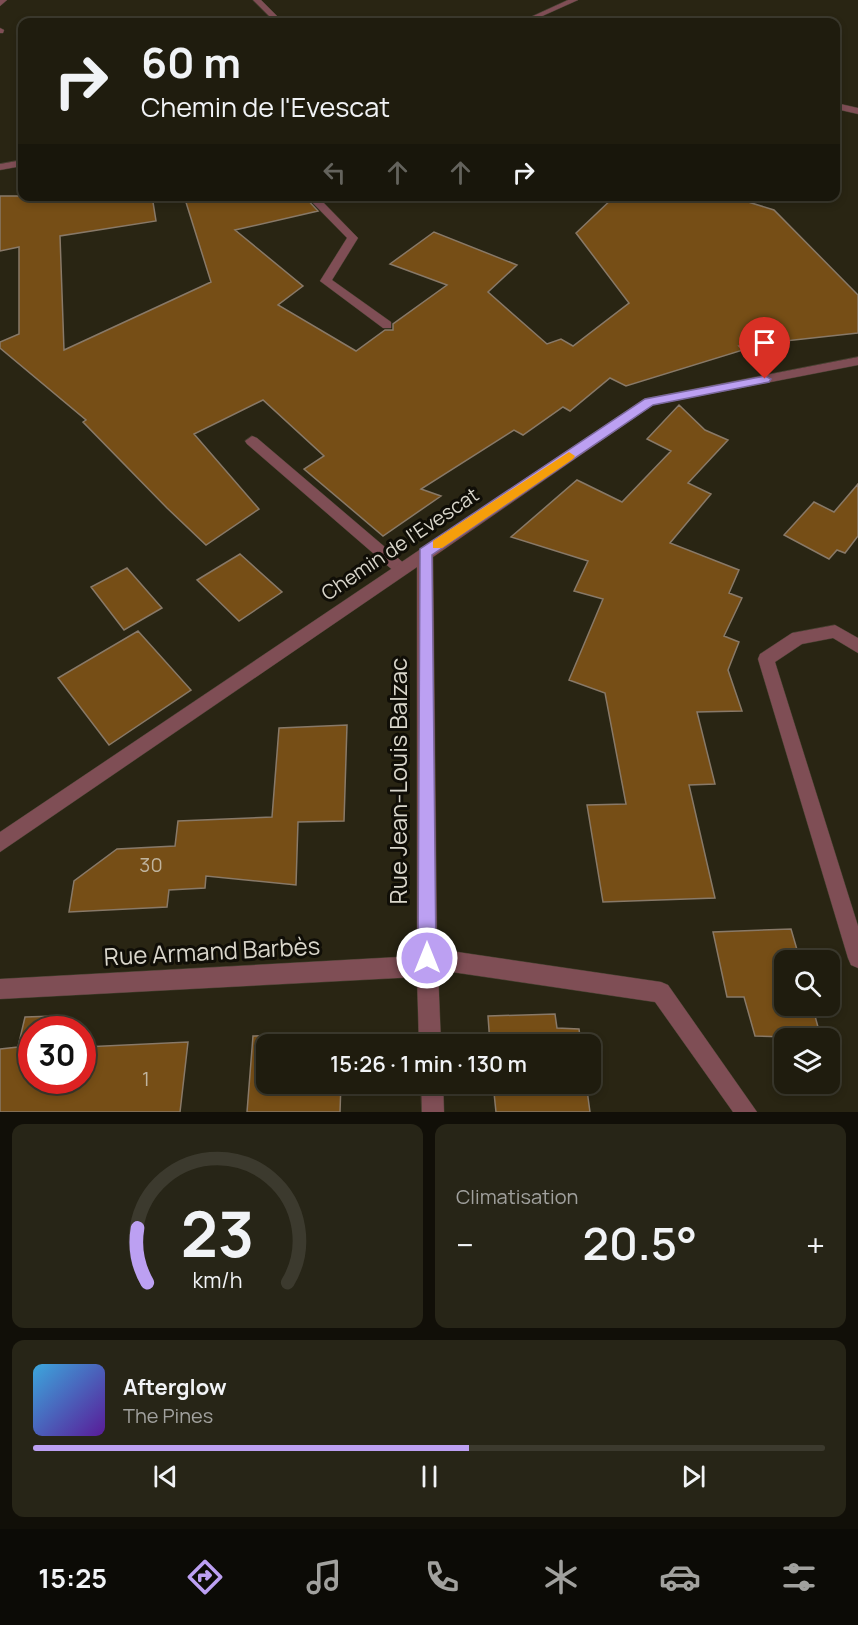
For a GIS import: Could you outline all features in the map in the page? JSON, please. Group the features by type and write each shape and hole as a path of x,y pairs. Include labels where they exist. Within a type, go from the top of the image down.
{"street":[{"path":"257,0 275,18"},
{"path":"533,18 574,0"},
{"path":"840,107 858,111"},
{"path":"0,167 18,165"},
{"path":"316,201 353,238 326,281 387,325"},
{"name":"Chemin de l'Evescat","path":"0,843 650,402 858,361"},
{"path":"252,441 401,569"},
{"name":"Rue Jean-Louis Balzac","path":"425,553 427,962 430,1034"},
{"path":"858,646 835,631 798,638 766,659 858,958"},
{"name":"Rue Armand Barbès","path":"0,989 427,962 661,992 746,1112"},
{"path":"432,1094 433,1112"}],"building":[{"path":"0,196 18,196 18,201 153,201 156,221 60,236 64,350 211,282 186,201 309,201 318,211 235,230 303,286 278,305 356,351 385,330 393,330 393,324 447,285 390,264 434,232 517,265 488,292 547,344 561,339 573,346 629,303 576,233 610,201 745,201 774,210 858,295 858,333 739,346 743,350 626,386 610,378 570,411 563,407 523,435 514,430 421,489 441,496 383,536 304,469 324,456 263,400 194,434 259,509 206,545 83,422 86,420 0,348 0,342 19,334 19,247 0,251"},
{"path":"679,405 705,430 728,440 688,483 711,494 670,543 739,570 729,593 742,598 724,636 739,642 728,670 742,711 697,712 715,784 689,785 715,898 603,902 587,805 626,804 605,693 569,680 603,599 574,591 588,561 511,537 577,480 622,502 671,451 647,439"},
{"path":"858,484 858,536 845,553 837,550 829,559 784,535 814,502 834,512"},
{"path":"240,554 282,592 239,621 197,580"},
{"path":"127,568 162,608 124,630 91,587"},
{"path":"138,631 191,690 109,745 58,678"},
{"path":"347,725 344,821 298,822 296,885 206,876 205,888 169,890 167,907 69,912 74,881 117,849 175,846 178,821 272,817 279,728"},
{"path":"791,929 797,950 774,950 774,1016 815,1016 818,1028 774,1028 774,1037 755,1036 744,997 727,997 713,932"},
{"path":"555,1014 557,1028 579,1029 580,1034 489,1034 488,1016"},
{"path":"253,1036 256,1036 256,1094 341,1094 340,1112 247,1112"},
{"path":"188,1042 180,1112 0,1112 0,1049 18,1047 18,1094 96,1094 96,1046"},
{"path":"494,1094 588,1094 590,1112 496,1112"}],"slow traffic":[{"path":"437,545 569,456"}],"route":[{"path":"427,958 425,553 650,402 765,379"}]}
